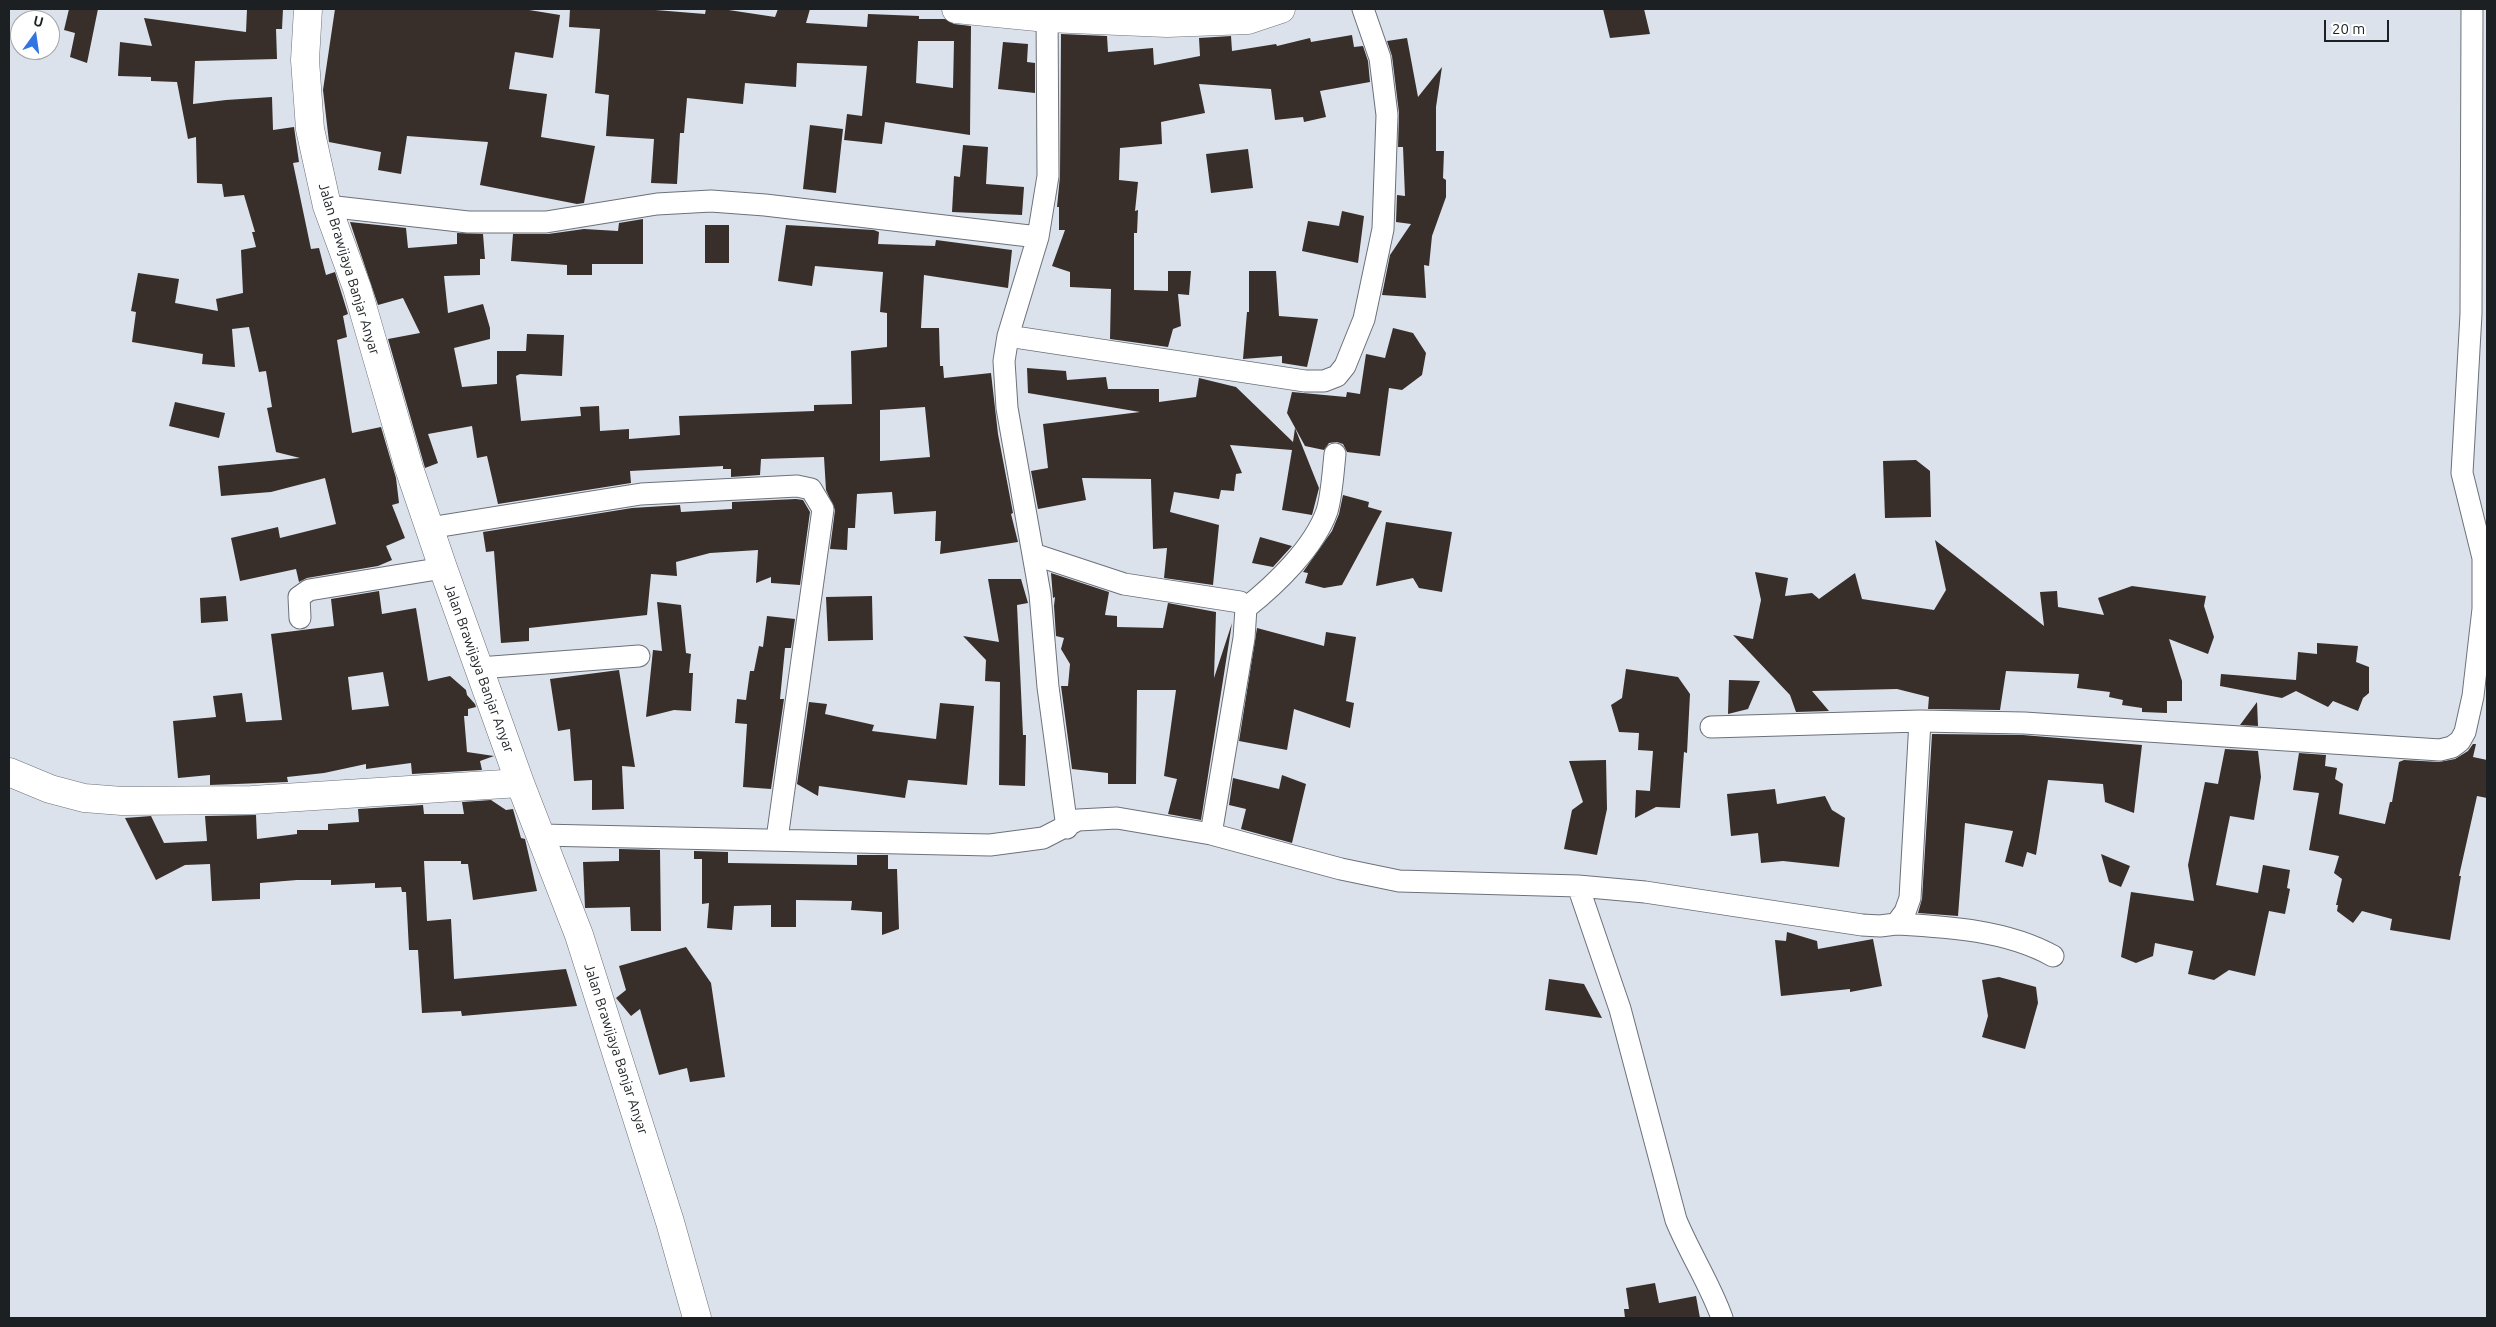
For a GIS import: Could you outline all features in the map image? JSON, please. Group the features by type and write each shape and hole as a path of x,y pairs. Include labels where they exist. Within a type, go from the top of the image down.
{"street":[{"name":"Jalan Brawijaya Banjar Anyar","path":"308,9 305,60 308,112 317,165 327,206 358,288 390,405 429,528 520,783 579,934 670,1222 698,1318"},
{"path":"956,9 1167,23 1248,20 1281,9"},
{"path":"1008,336 1305,381 1324,381 1337,376 1350,357 1364,320 1383,230 1387,115 1380,58 1363,9"},
{"path":"1711,727 1920,721 2062,725 2440,750 2452,747 2460,741 2465,732 2473,696 2484,610 2483,558 2462,473 2471,314 2472,9"},
{"path":"1047,14 1048,168 1038,237 1008,336 1004,362 1007,408 1040,594 1048,687 1066,828"},
{"path":"327,206 468,222 546,222 657,204 711,202 765,205 1038,237"},
{"path":"1211,834 1244,638 1246,608 1288,571 1314,535 1326,511 1335,454"},
{"path":"429,528 641,494 797,486 811,489 823,509 777,839"},
{"path":"1033,554 1124,584 1240,602 1246,608"},
{"path":"300,618 299,597 309,590 443,568"},
{"path":"479,668 639,656"},
{"path":"1896,924 1905,912 1910,898 1920,721"},
{"path":"9,772 50,789 84,798 122,801 252,800 520,783"},
{"path":"540,835 990,845 1043,838 1066,828 1078,820 1117,818 1211,834 1341,869 1399,881 1578,886 1645,892 1862,925 1880,926 1896,924 1951,928 1984,933 2033,945 2053,956"},
{"path":"1578,886 1620,1009 1676,1220 1685,1242 1706,1279 1722,1318"}],"building":[{"path":"69,9 98,9 87,63 70,57 75,33 64,30"},
{"path":"247,9 283,9 282,29 276,29 277,59 195,61 193,104 272,97 273,130 294,127 299,162 293,163 311,249 319,248 326,275 335,272 348,314 343,316 347,337 337,340 352,433 381,427 396,478 399,503 392,505 405,538 386,546 392,560 378,566 307,578 299,582 296,569 240,581 231,538 278,527 280,538 336,524 325,478 271,492 221,496 218,466 300,458 276,452 267,408 272,407 266,371 259,372 249,327 232,329 235,367 202,364 203,354 132,342 136,312 131,311 138,273 179,279 175,303 218,311 216,299 243,293 241,250 256,247 252,232 255,232 244,195 224,197 222,184 197,183 196,137 188,139 177,82 151,81 151,77 118,76 120,42 152,46 144,18 246,32"},
{"path":"335,9 523,9 560,15 553,58 515,52 509,89 547,94 541,137 595,146 584,203 577,204 480,185 488,142 407,136 401,174 378,170 381,152 329,142 323,90"},
{"path":"570,9 643,9 705,14 706,9 722,9 775,17 778,9 810,9 806,23 867,27 868,14 919,16 919,19 945,19 954,24 971,26 970,135 885,122 882,144 844,140 847,114 862,116 867,66 797,63 796,87 745,83 743,104 687,98 684,133 680,133 677,184 651,183 654,139 606,136 609,95 595,93 600,29 569,27","holes":["918,41 954,41 953,88 916,83"]},
{"path":"1603,9 1644,9 1650,34 1610,38"},
{"path":"1061,34 1107,36 1108,52 1153,48 1154,65 1200,56 1199,38 1231,36 1232,51 1276,44 1277,46 1310,38 1311,42 1352,35 1354,47 1363,46 1368,61 1370,82 1320,91 1326,117 1304,122 1303,117 1275,120 1271,89 1199,84 1205,113 1161,122 1162,144 1120,148 1119,180 1138,182 1135,211 1138,210 1137,233 1134,233 1134,290 1168,291 1168,271 1191,271 1189,295 1178,294 1181,326 1173,329 1168,347 1110,339 1111,289 1070,287 1070,272 1052,266 1065,230 1059,230 1059,207 1057,207 1060,176"},
{"path":"1407,38 1418,97 1442,67 1436,107 1436,151 1444,151 1443,178 1446,180 1446,197 1432,236 1429,266 1424,265 1426,298 1382,295 1390,255 1411,224 1396,222 1397,195 1405,196 1403,147 1398,147 1399,113 1392,56 1387,41"},
{"path":"1003,42 1028,44 1027,62 1035,63 1035,93 998,89"},
{"path":"810,125 843,129 836,193 803,189"},
{"path":"963,145 988,147 986,184 1024,187 1022,215 952,212 954,176 960,177"},
{"path":"1248,149 1253,188 1211,193 1206,154"},
{"path":"1342,211 1364,216 1358,263 1302,251 1308,221 1339,226"},
{"path":"643,219 643,264 592,264 592,275 567,275 567,265 511,261 513,234 548,234 584,229 618,231 619,223"},
{"path":"350,222 406,228 408,248 457,244 457,233 483,234 485,259 480,259 480,275 444,276 448,313 483,304 490,328 490,339 454,348 462,387 497,384 497,351 526,351 527,334 564,335 562,376 520,374 516,376 521,421 581,416 580,407 599,406 600,431 629,429 629,439 680,435 679,416 814,411 814,405 852,404 851,351 887,347 887,313 880,312 883,272 815,266 812,286 778,281 786,225 874,230 879,232 878,244 935,246 936,240 1012,250 1008,288 924,275 921,328 939,328 940,366 943,366 944,378 991,373 998,434 1013,513 1011,514 1018,542 940,554 941,541 935,541 936,511 894,514 892,492 857,494 855,528 848,528 847,550 830,549 835,510 826,490 824,457 761,459 760,475 731,477 731,469 723,469 723,466 630,471 631,483 498,504 487,456 477,458 472,426 428,434 438,463 425,468 388,339 420,333 403,298 378,305","holes":["925,407 930,457 880,461 880,410"]},
{"path":"705,225 729,225 729,263 705,263"},
{"path":"1249,271 1276,271 1279,316 1318,319 1307,367 1282,363 1282,356 1243,359 1247,312 1249,312"},
{"path":"1393,328 1413,333 1426,353 1422,375 1402,390 1389,388 1380,456 1347,452 1343,444 1337,442 1329,443 1324,450 1305,446 1287,413 1292,392 1346,397 1347,392 1360,394 1366,354 1385,358"},
{"path":"1027,368 1066,371 1067,380 1106,377 1108,389 1159,389 1159,402 1196,397 1199,378 1236,387 1293,442 1295,428 1319,488 1312,515 1282,510 1292,450 1230,445 1242,473 1236,474 1234,491 1221,490 1219,499 1174,492 1170,512 1219,525 1213,585 1164,578 1167,548 1153,549 1151,479 1082,478 1086,500 1038,509 1031,471 1048,468 1043,424 1140,412 1028,393"},
{"path":"175,402 225,413 219,438 169,426"},
{"path":"1916,460 1930,471 1931,517 1885,518 1883,461"},
{"path":"1343,495 1369,502 1368,507 1382,511 1342,585 1324,588 1305,583 1308,573 1303,572 1332,531 1339,514"},
{"path":"803,500 810,512 800,585 771,583 771,577 756,583 758,550 710,553 676,562 677,576 651,574 647,615 529,628 529,641 501,643 494,551 486,552 483,532 632,508 680,505 681,512 732,509 732,502"},
{"path":"1386,522 1452,532 1442,592 1419,588 1413,578 1376,586"},
{"path":"1260,537 1292,546 1273,567 1252,563"},
{"path":"1935,540 2044,626 2040,592 2057,591 2058,607 2104,615 2098,598 2132,586 2206,596 2204,606 2214,637 2208,654 2169,639 2182,681 2182,701 2167,701 2167,713 2142,712 2142,708 2122,705 2123,700 2109,697 2110,692 2077,688 2079,674 2006,671 2000,710 1928,709 1929,697 1897,689 1812,691 1829,711 1796,712 1790,695 1733,635 1753,639 1761,600 1755,572 1788,578 1785,596 1812,593 1819,599 1855,573 1862,599 1934,610 1946,590"},
{"path":"1051,573 1109,592 1105,615 1117,616 1117,627 1163,628 1168,603 1216,612 1214,678 1232,623 1201,820 1168,814 1177,779 1164,776 1176,690 1137,690 1136,784 1108,784 1108,773 1072,769 1061,686 1068,686 1070,664 1061,649 1064,638 1056,636 1055,597 1053,598"},
{"path":"988,579 1021,579 1028,603 1017,605 1023,735 1026,735 1025,786 999,785 1000,682 985,681 986,660 963,636 999,642"},
{"path":"379,591 382,614 416,608 428,681 450,676 466,690 467,695 476,707 468,709 468,716 464,716 467,752 494,756 480,761 482,770 412,774 411,763 366,769 366,764 324,773 287,777 288,782 210,785 210,775 178,778 173,721 216,717 213,696 242,693 246,722 282,720 271,634 334,626 331,599","holes":["383,672 389,706 352,710 348,677"]},
{"path":"226,596 228,621 201,623 200,598"},
{"path":"872,596 873,640 828,641 826,597"},
{"path":"657,602 681,605 686,653 691,654 689,673 693,673 691,711 674,710 646,717 653,650 662,651"},
{"path":"767,616 795,619 791,648 785,648 780,699 784,699 771,789 743,787 747,724 735,723 737,699 746,700 750,671 754,671 759,646 763,647"},
{"path":"1257,628 1324,646 1326,632 1356,637 1346,701 1354,703 1350,728 1294,709 1287,750 1239,741"},
{"path":"2317,643 2358,646 2356,662 2369,667 2369,693 2363,698 2358,711 2333,701 2328,707 2296,691 2282,698 2220,686 2221,674 2296,680 2298,652 2317,654"},
{"path":"1626,669 1678,677 1690,694 1687,753 1684,752 1680,808 1656,807 1635,818 1636,790 1650,791 1653,751 1638,750 1639,733 1619,732 1611,705 1622,698"},
{"path":"619,670 635,767 622,766 624,809 592,810 592,780 574,781 570,729 558,731 550,679"},
{"path":"1729,680 1760,681 1748,709 1728,714"},
{"path":"809,702 827,704 825,714 874,725 872,731 936,739 940,703 974,706 967,785 908,780 905,798 819,786 818,796 797,784"},
{"path":"2257,702 2258,726 2240,725"},
{"path":"1932,734 2023,735 2142,745 2134,813 2105,802 2103,784 2048,780 2036,855 2027,852 2023,867 2005,862 2013,831 1965,823 1958,916 1918,913 1922,899"},
{"path":"2473,744 2476,744 2473,757 2487,760 2487,798 2477,796 2459,876 2461,876 2450,940 2390,930 2392,919 2362,911 2353,923 2337,911 2338,905 2336,905 2342,879 2334,873 2339,856 2309,850 2319,793 2293,790 2299,753 2326,755 2325,766 2337,768 2335,779 2343,784 2339,814 2385,824 2390,802 2392,802 2399,762 2404,760 2439,762 2455,759 2468,751"},
{"path":"2225,749 2258,751 2261,777 2254,820 2230,816 2216,885 2258,893 2263,865 2290,870 2287,888 2290,889 2285,914 2269,911 2255,976 2229,970 2214,980 2188,974 2193,951 2155,943 2153,956 2136,963 2121,957 2131,892 2194,901 2188,865 2205,782 2218,784"},
{"path":"1606,760 1607,809 1597,855 1564,849 1572,810 1583,802 1569,761"},
{"path":"1282,775 1306,784 1292,843 1241,829 1246,809 1229,805 1233,778 1279,789"},
{"path":"1775,789 1777,804 1825,796 1832,810 1845,818 1839,867 1783,861 1761,863 1758,833 1731,836 1727,794"},
{"path":"491,800 506,810 513,809 521,838 525,839 537,891 473,900 468,864 461,864 461,861 424,861 427,921 451,919 454,979 566,969 577,1006 462,1016 461,1011 422,1013 418,950 409,950 406,892 402,892 401,887 375,888 375,883 331,885 331,880 297,880 260,883 260,899 212,901 210,864 185,865 156,880 125,818 151,816 164,843 207,841 205,816 256,815 257,839 297,834 297,830 328,830 328,824 359,822 358,809 423,805 424,814 464,814 462,802"},
{"path":"619,849 660,850 661,931 631,931 630,907 585,908 583,862 619,861"},
{"path":"694,851 728,852 728,863 857,865 857,855 888,855 888,869 897,869 899,929 882,935 882,912 851,910 852,901 796,900 796,927 771,927 771,905 734,906 732,930 707,928 709,903 702,904 702,859 694,859"},
{"path":"2101,854 2130,866 2121,887 2109,882"},
{"path":"1787,932 1817,941 1818,949 1873,939 1882,986 1850,992 1850,989 1781,996 1775,940 1786,941"},
{"path":"686,947 711,983 725,1077 690,1082 687,1068 659,1075 640,1009 631,1016 616,998 626,990 619,966"},
{"path":"1999,977 2036,987 2038,1003 2025,1049 1982,1037 1988,1016 1982,980"},
{"path":"1549,979 1584,984 1602,1018 1545,1010"},
{"path":"1655,1283 1659,1303 1696,1296 1700,1318 1625,1318 1624,1309 1629,1309 1626,1288"}]}
